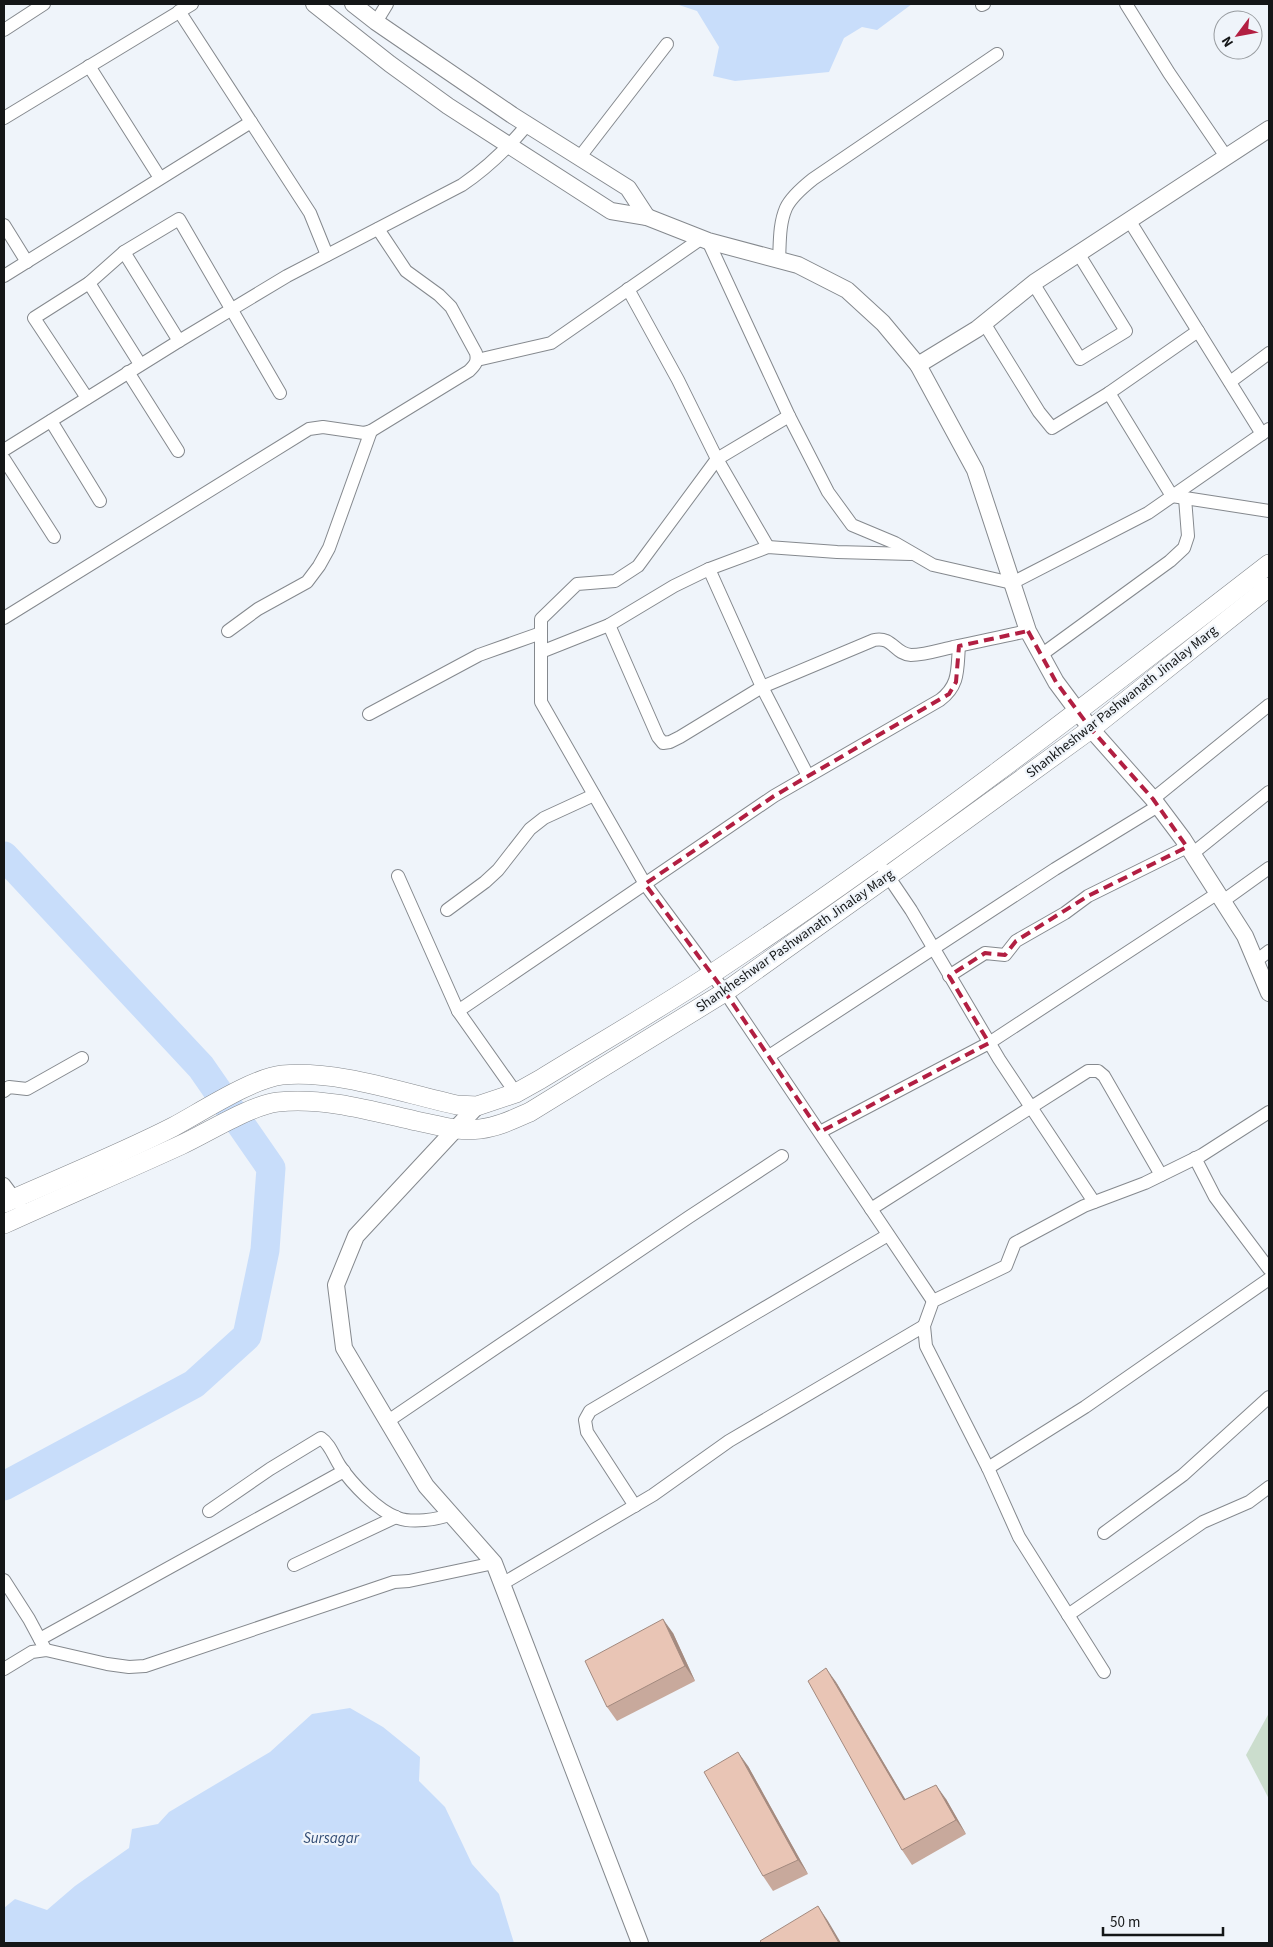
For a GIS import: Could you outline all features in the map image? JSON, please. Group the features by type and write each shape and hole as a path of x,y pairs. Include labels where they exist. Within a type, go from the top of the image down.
{"main road":[{"path":"8,1195 171,1128 259,1081 280,1076 334,1078 457,1105 477,1106 516,1093 712,974 876,860 1079,712 1269,564"},
{"name":"Shankheshwar Pashwanath Jinalay Marg","path":"4,1224 260,1107 275,1102 299,1100 327,1103 369,1110 456,1130 479,1130 498,1126 530,1112 725,992 1090,729 1269,587"}],"street":[{"path":"4,30 44,4"},
{"path":"4,118 192,4"},
{"path":"314,4 390,64 510,146 611,211 647,217 705,239 798,265 848,290 883,323 918,365 975,470 1028,631 1056,682 1090,729 1156,802 1190,850 1245,936 1262,956 1269,993"},
{"path":"353,4 376,22 527,125 628,188 647,217"},
{"path":"376,22 387,4"},
{"path":"1126,4 1169,73 1228,158"},
{"path":"179,11 310,213 327,255"},
{"path":"579,158 667,44"},
{"path":"779,260 782,224 786,208 799,192 813,179 996,54"},
{"path":"89,66 160,178"},
{"path":"4,276 251,122"},
{"path":"4,450 231,309 327,255 462,185 484,170 510,146 527,125"},
{"path":"918,365 984,323 1033,283 1228,158 1269,129"},
{"path":"87,398 34,318 89,283 124,252 179,219 280,393"},
{"path":"705,239 789,416 828,492 852,524 895,543 933,565 1012,583 1179,497 1266,431 1230,382 1129,220"},
{"path":"4,225 27,262"},
{"path":"378,229 406,271 439,295 450,307 476,353 477,360"},
{"path":"4,618 308,429 323,427 364,433 371,431 469,371 477,360 551,343 628,289 705,239"},
{"path":"124,252 179,340"},
{"path":"1033,283 1080,359 1126,332 1078,254"},
{"path":"89,283 140,364"},
{"path":"628,289 678,380 717,459 768,547"},
{"path":"984,323 1039,412 1052,428 1110,394 1198,331"},
{"path":"1230,382 1269,352"},
{"path":"128,372 178,451"},
{"path":"1041,655 1170,561 1184,548 1188,536 1179,497 1110,394"},
{"path":"789,416 717,459 638,566 614,581 577,584 541,619 541,702 645,884 725,992 933,1301"},
{"path":"51,422 100,501"},
{"path":"228,631 258,609 307,582 319,566 329,548 371,431"},
{"path":"4,459 54,537"},
{"path":"1179,497 1269,511"},
{"path":"540,652 609,625 674,586 709,569 768,547 837,552 914,554"},
{"path":"709,569 762,686 808,776"},
{"path":"609,625 658,737 664,743 680,737 762,686 874,640 881,639 889,642 900,652 910,655 1028,631"},
{"path":"369,714 479,655 541,633"},
{"path":"458,1011 774,796 949,694 956,682 959,646"},
{"path":"768,1056 1156,802 1269,705"},
{"path":"950,976 986,953 1005,955 1016,940 1065,913 1088,896 1190,850 1269,792"},
{"path":"447,910 498,870 530,829 544,818 594,795"},
{"path":"876,860 933,948 989,1043 1094,1202"},
{"path":"820,1132 989,1043 1269,868"},
{"path":"398,876 458,1011 516,1093"},
{"path":"4,1091 9,1087 27,1089 82,1058"},
{"path":"871,1209 1088,1071 1098,1071 1104,1076 1161,1175"},
{"path":"477,1106 356,1236 336,1285 344,1348 426,1486 494,1563 640,1943"},
{"path":"1104,1672 1019,1537 988,1468 926,1346 924,1326 933,1301 1006,1266 1015,1243 1094,1202 1145,1183 1195,1158 1269,1112"},
{"path":"388,1421 782,1156"},
{"path":"1195,1158 1215,1197 1269,1269"},
{"path":"8,1195 27,1214"},
{"path":"634,1506 588,1432 585,1420 590,1411 888,1235"},
{"path":"988,1468 1085,1407 1269,1279"},
{"path":"502,1584 653,1495 729,1441 924,1326"},
{"path":"1104,1533 1183,1474 1269,1397"},
{"path":"209,1511 270,1469 321,1438 326,1441 344,1471 356,1486 387,1513 400,1519 439,1520 451,1514"},
{"path":"4,1669 344,1471"},
{"path":"1068,1615 1203,1522 1249,1502 1269,1487"},
{"path":"294,1565 396,1517"},
{"path":"4,1580 43,1645 107,1664 129,1667 145,1666 394,1582 409,1581 494,1563"}],"highlighted area":[{"path":"1028,631 1056,682 1091,729 1153,799 1187,847 1088,896 1016,941 1005,955 985,953 949,976 989,1043 820,1132 725,992 645,884 774,796 949,694 956,682 959,646"}],"green space":[{"path":"1269,1713 1269,1799 1246,1755"}],"water":[{"path":"676,4 912,4 877,30 862,27 844,38 829,72 735,81 713,76 719,47 697,11"},
{"name":"Sursagar","path":"350,1708 383,1727 420,1757 419,1781 445,1807 472,1864 499,1894 514,1943 4,1943 4,1908 15,1899 47,1910 75,1886 129,1848 132,1829 158,1824 169,1812 270,1752 312,1714"}],"building":[{"path":"663,1619 685,1666 607,1707 585,1661"},
{"path":"826,1668 904,1800 936,1785 956,1820 902,1850 808,1681"},
{"path":"738,1752 798,1860 763,1876 704,1772"},
{"path":"818,1906 839,1943 762,1943 760,1941"}],"waterway":[{"path":"4,856 201,1067 271,1168 265,1250 247,1336 194,1384 4,1486"}]}
